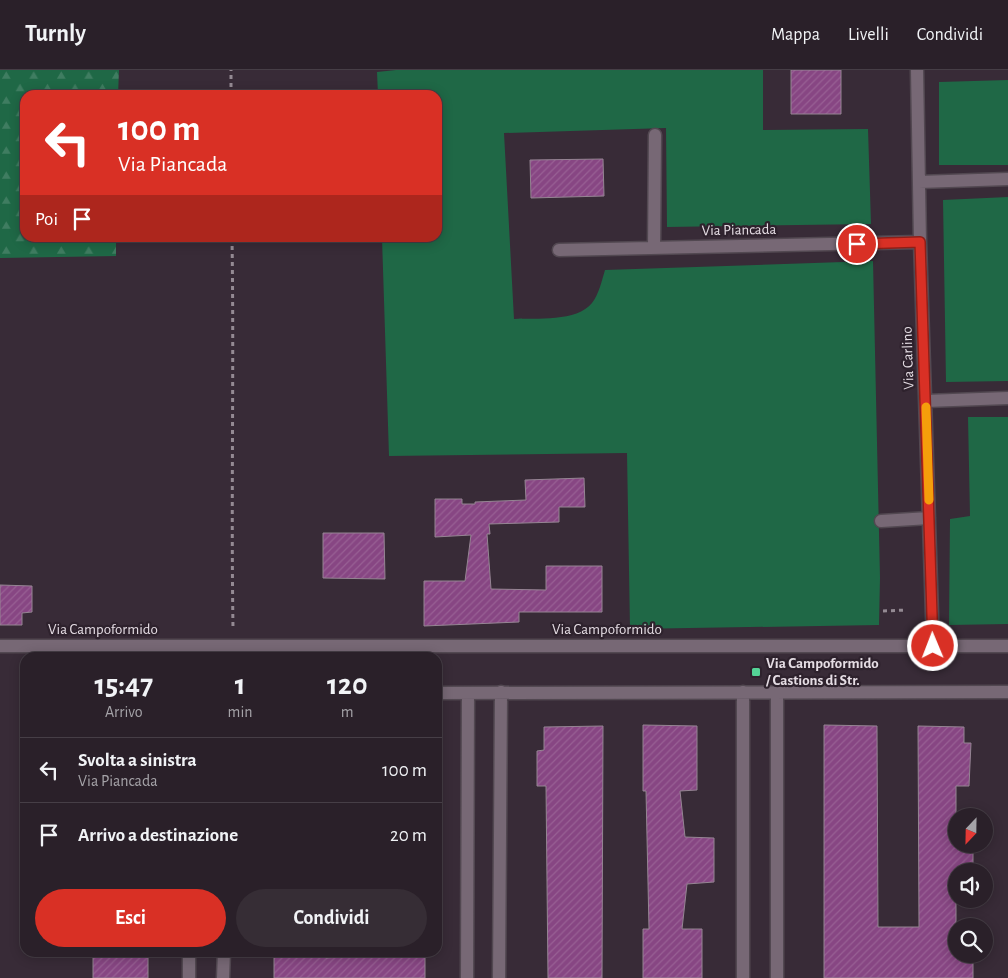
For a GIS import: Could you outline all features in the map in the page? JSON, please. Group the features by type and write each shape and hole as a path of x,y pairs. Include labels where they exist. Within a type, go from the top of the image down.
{"street":[{"name":"Via Carlino","path":"917,70 920,242 933,646"},
{"path":"654,248 655,135"},
{"path":"919,182 1008,180"},
{"name":"Via Piancada","path":"559,250 920,242"},
{"path":"926,401 1008,398"},
{"path":"881,520 929,518"},
{"name":"Via Campoformido","path":"0,646 155,652"},
{"name":"Via Campoformido","path":"214,652 234,646 1008,646"},
{"path":"499,978 501,692"},
{"path":"742,978 743,692"},
{"path":"777,692 777,978"},
{"path":"442,693 1008,692"},
{"path":"467,978 468,693"},
{"path":"189,957 189,978"},
{"path":"224,957 224,978"}],"path":[{"path":"231,70 231,90"},
{"path":"232,242 232,563 234,646"},
{"path":"883,611 906,610"}],"green space":[{"path":"0,70 119,70 118,90 20,90 20,242 116,242 116,256 0,258"},
{"path":"396,70 763,70 763,130 868,129 871,224 667,227 666,128 504,133 514,319 556,318 585,309 597,295 605,270 873,261 880,578 879,625 630,629 627,453 389,456 382,242 442,242 442,90 378,90 377,72"},
{"path":"1008,80 1008,165 939,165 939,82"},
{"path":"1008,197 1008,381 946,382 943,200"},
{"path":"968,417 1008,417 1008,624 949,625 950,519 970,516"}],"building":[{"path":"791,70 841,70 841,114 791,114"},
{"path":"603,159 604,196 531,198 530,160"},
{"path":"584,478 585,507 559,507 559,522 489,524 490,534 487,534 491,589 546,590 546,566 602,566 602,612 519,612 519,622 424,626 424,581 465,581 471,535 435,537 435,499 462,499 462,504 526,500 525,480"},
{"path":"323,533 384,533 385,579 323,578"},
{"path":"0,585 32,586 32,612 22,613 22,625 0,625"},
{"path":"643,725 697,726 697,790 680,791 685,837 714,838 714,882 687,884 682,929 702,929 702,978 643,978 643,929 649,929 646,791 643,791"},
{"path":"824,725 877,726 878,927 919,927 918,726 964,727 964,743 971,743 969,786 956,786 956,808 948,808 948,853 973,853 973,863 948,863 948,908 956,908 956,918 948,918 948,963 973,963 973,978 824,978"},
{"path":"603,726 602,978 548,978 546,786 537,786 537,751 544,750 544,727"},
{"path":"93,957 148,957 148,978 93,978"},
{"path":"274,957 425,957 425,978 274,978"}],"slow traffic":[{"path":"926,407 929,500"}],"place":[{"name":"Via Campoformido / Castions di Str.","path":"756,672"}],"route":[{"path":"857,244 920,242 933,646"}]}
